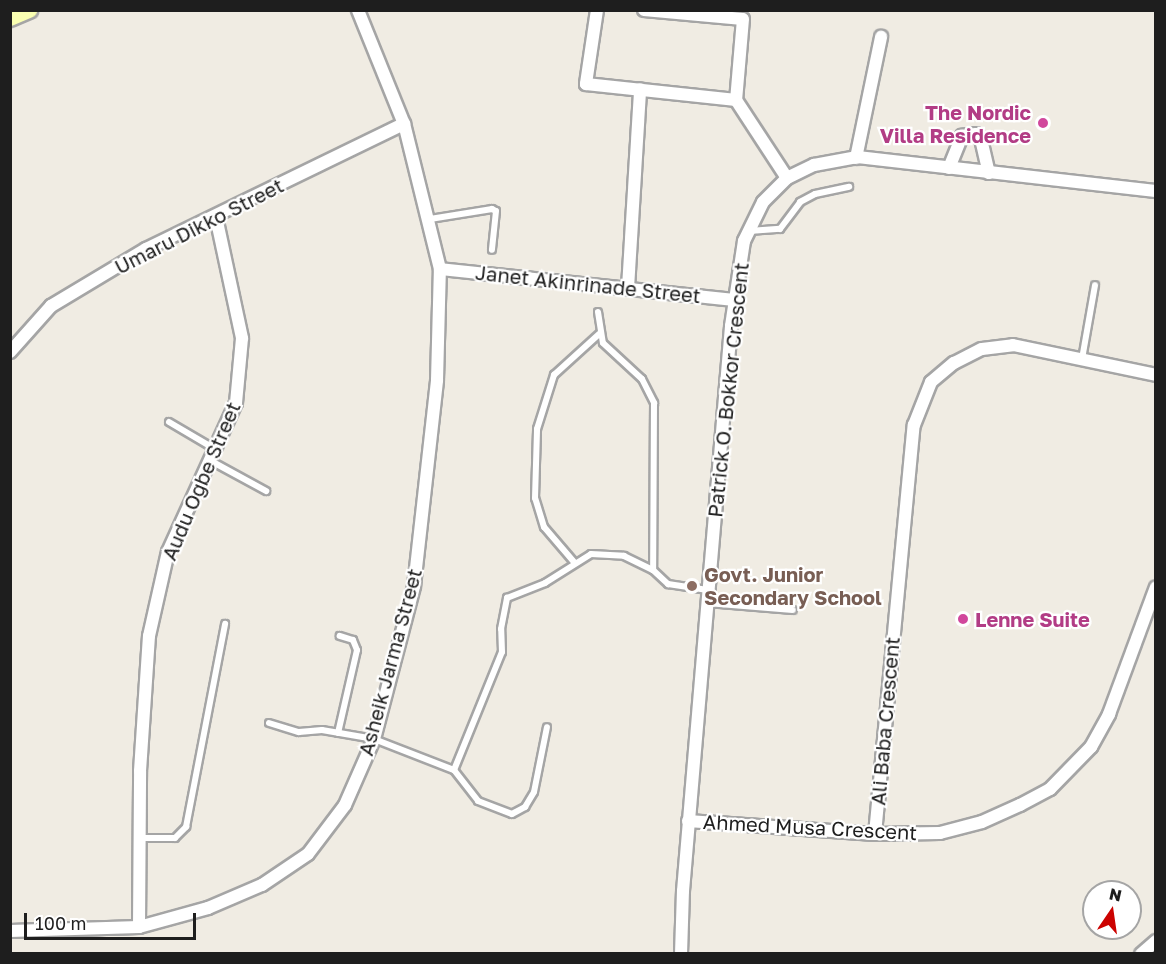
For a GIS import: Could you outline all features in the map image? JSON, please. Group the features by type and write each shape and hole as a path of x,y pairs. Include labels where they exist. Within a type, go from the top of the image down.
{"street":[{"path":"10,18 28,10"},
{"name":"Asheik Jarma Street","path":"10,931 139,927 208,908 262,885 308,854 345,805 374,739 414,586 437,380 440,269 430,219 404,124 358,10"},
{"path":"597,10 586,84 736,100"},
{"path":"644,10 743,19 736,100 787,178"},
{"path":"856,158 881,37"},
{"path":"628,288 640,89"},
{"name":"Umaru Dikko Street","path":"10,352 51,306 146,249 404,124"},
{"path":"950,168 962,136 976,134 981,139 989,173"},
{"name":"Patrick O. Bokkor Crescent","path":"681,954 688,821 735,300 749,231 763,202 787,178 835,158 856,158 1155,191"},
{"name":"Audu Ogbe Street","path":"139,927 140,838 149,636 168,552 236,403 242,338 216,217"},
{"name":"Janet Akinrinade Street","path":"440,269 735,300"},
{"name":"Ali Baba Crescent","path":"875,834 914,425 931,382 954,363 982,349 1013,345 1155,375"},
{"name":"Ahmed Musa Crescent","path":"688,821 875,834 939,833 982,822 1050,789 1074,768 1091,747 1109,714 1155,587"},
{"path":"1141,954 1155,941"}],"lane":[{"path":"749,231 780,229 800,202 815,194 849,187"},
{"path":"430,219 492,209 496,211 492,250"},
{"path":"1081,360 1095,285"},
{"path":"598,312 599,334 603,343 642,379 654,403 653,570"},
{"path":"574,562 544,527 535,498 537,429 554,375 599,334"},
{"path":"168,422 266,491"},
{"path":"454,770 502,652 501,629 507,598 545,583 574,562 591,554 624,556 653,570 668,584 707,597 793,610"},
{"path":"140,838 175,838 186,827 225,624"},
{"path":"338,733 357,650 352,640 340,636"},
{"path":"269,723 299,732 338,733 374,739 454,770 478,801 512,814 525,807 534,792 547,727"}],"place":[{"name":"The Nordic Villa Residence","path":"1043,123"},
{"name":"Govt. Junior Secondary School","path":"692,586"},
{"name":"Lenne Suite","path":"963,619"}]}
